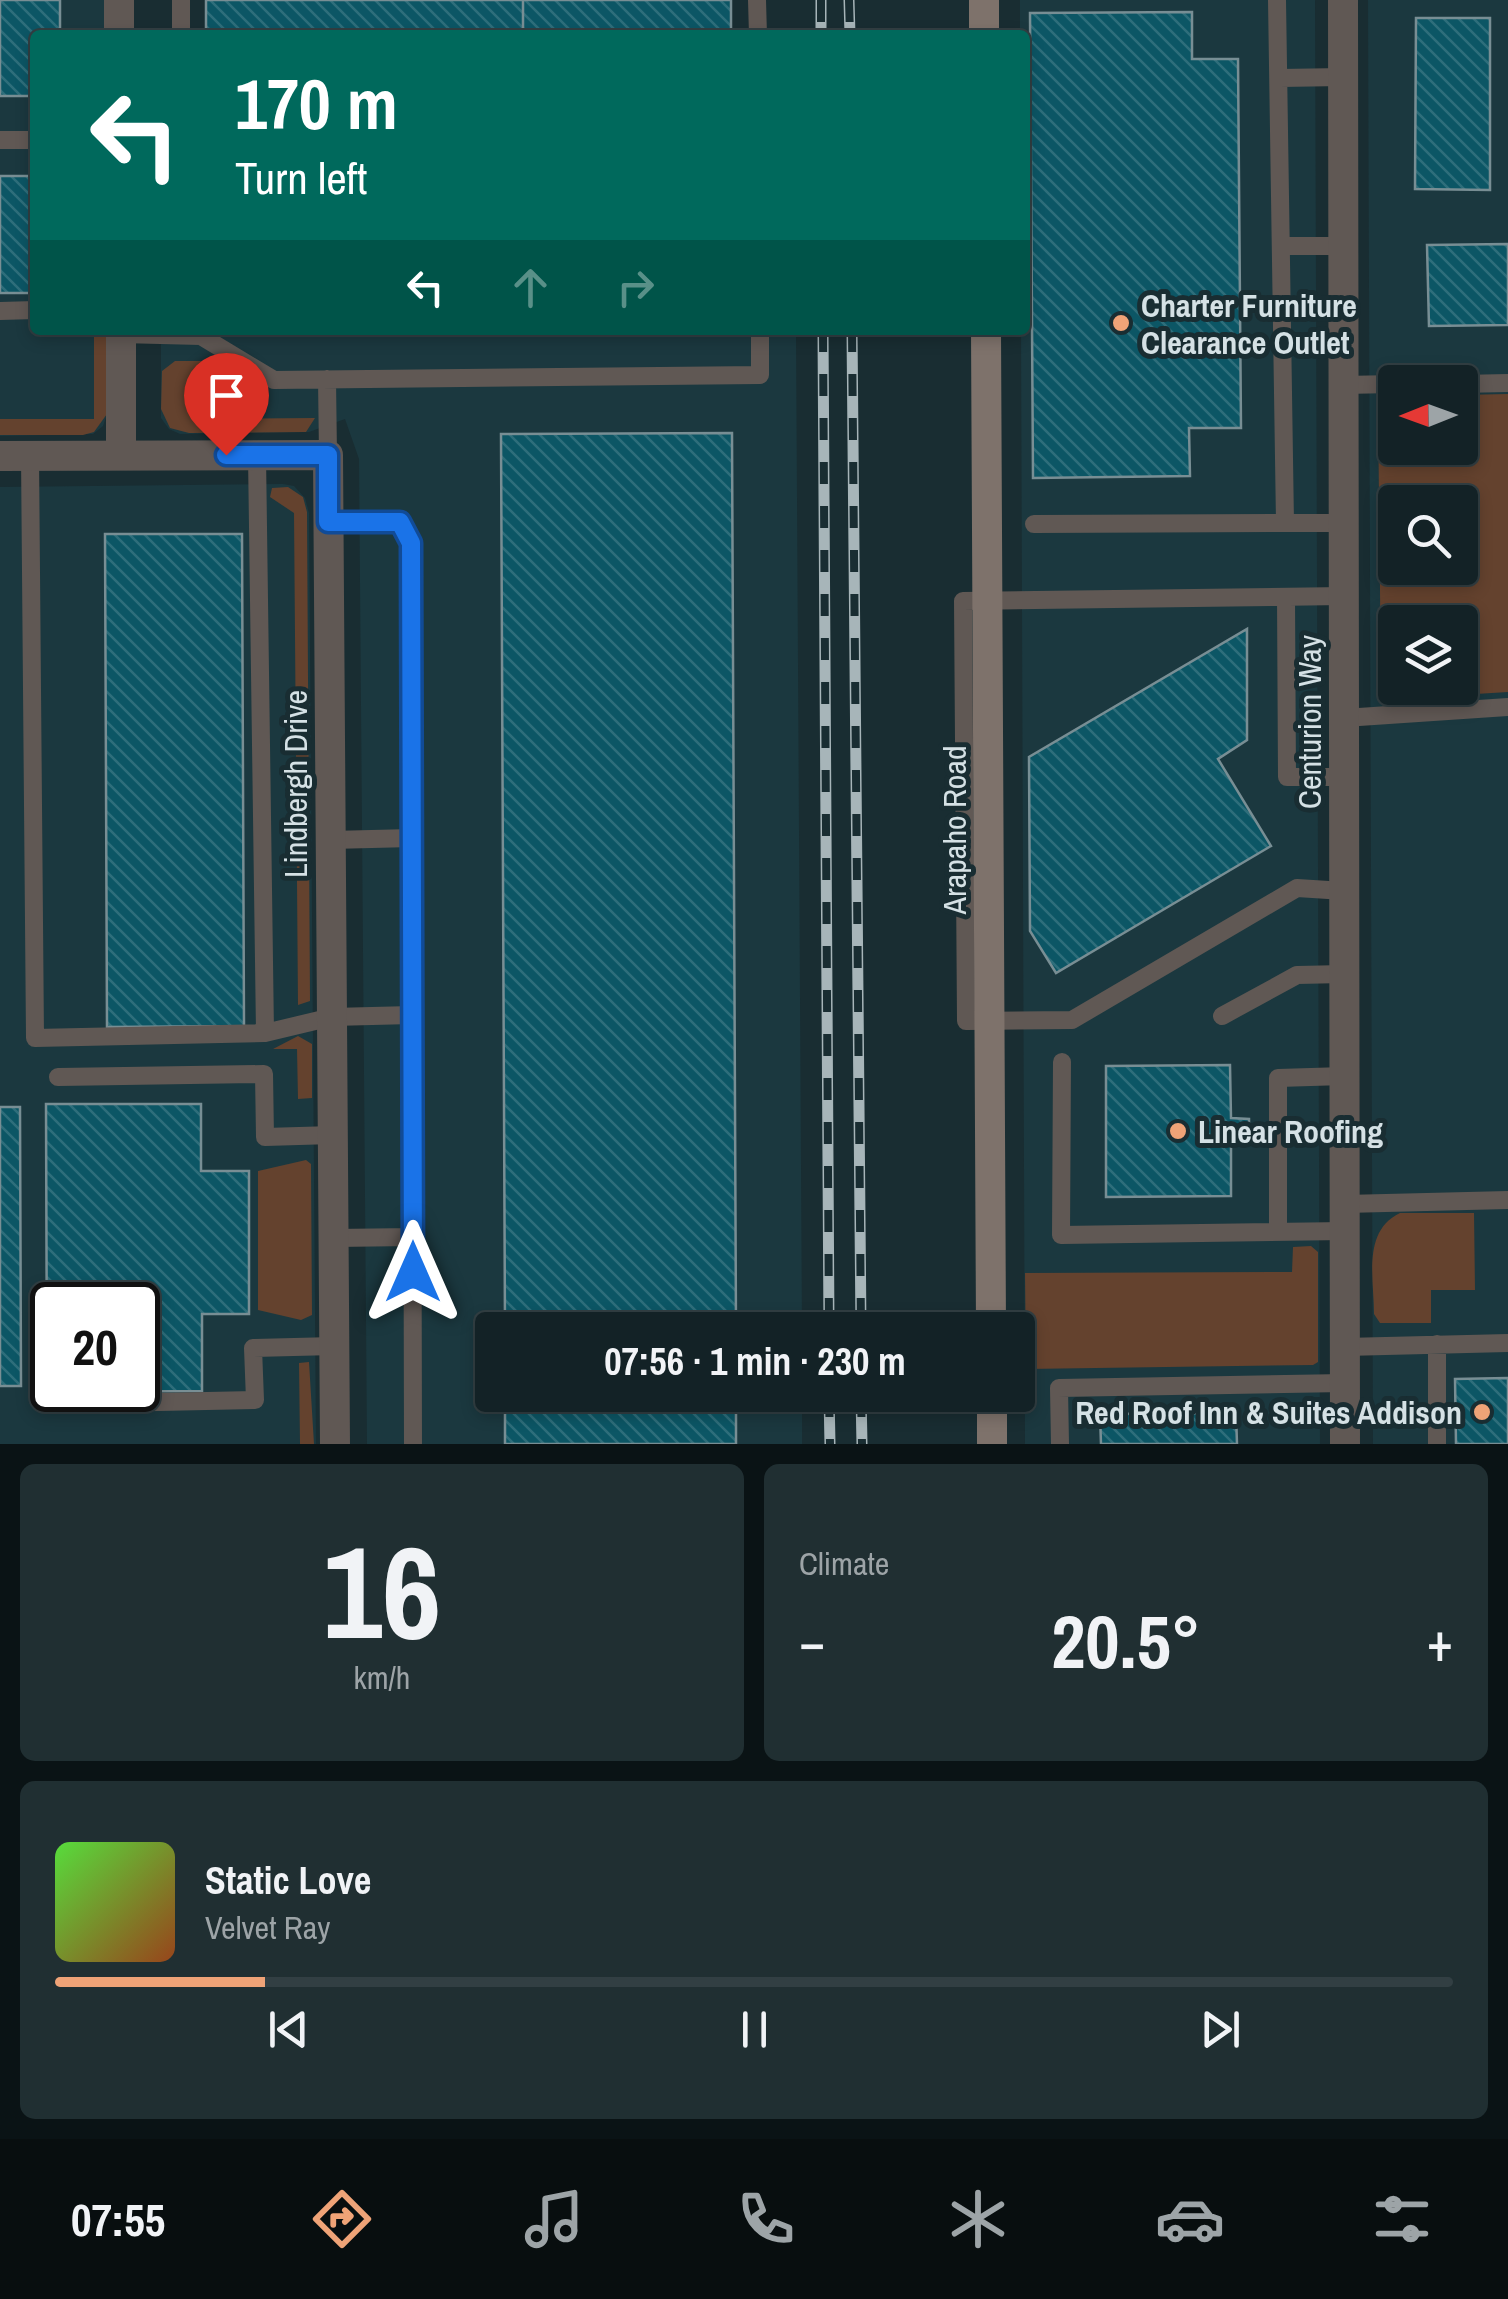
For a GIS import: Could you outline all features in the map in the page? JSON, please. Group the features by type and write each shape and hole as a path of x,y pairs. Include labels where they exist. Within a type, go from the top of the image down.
{"main road":[{"path":"984,0 984,30"},
{"name":"Arapaho Road","path":"986,335 991,1312"},
{"path":"992,1412 992,1444"}],"street":[{"path":"119,0 119,30"},
{"name":"Centurion Way","path":"1343,0 1345,1444"},
{"path":"121,335 121,455"},
{"path":"15,455 328,455"},
{"name":"Lindbergh Drive","path":"328,455 335,1444"}],"lane":[{"path":"181,30 182,0"},
{"path":"758,0 758,30"},
{"path":"1277,0 1285,523"},
{"path":"1280,78 1342,77"},
{"path":"0,140 30,140"},
{"path":"1282,246 1343,246"},
{"path":"0,310 30,310"},
{"path":"194,335 274,380 760,375 760,335"},
{"path":"327,379 328,455"},
{"path":"1478,384 1508,383"},
{"path":"1343,385 1378,384"},
{"path":"15,455 35,1038 265,1033 332,1018 412,1015"},
{"path":"258,455 265,1033"},
{"path":"328,522 400,522 411,543 413,1444"},
{"path":"1034,524 1343,523"},
{"path":"1344,596 963,601 966,1021 1072,1020 1297,888 1344,890"},
{"path":"1286,597 1287,777 1344,778"},
{"path":"1344,718 1508,707"},
{"path":"331,840 412,838"},
{"path":"1222,1016 1297,975 1344,974"},
{"path":"1062,1062 1061,1235 1278,1232 1345,1218 1508,1200"},
{"path":"58,1077 264,1074 265,1136 333,1135"},
{"path":"1278,1232 1278,1078 1344,1076"},
{"path":"334,1238 413,1237"},
{"path":"1345,1347 1508,1343"},
{"path":"1436,1344 1437,1444"},
{"path":"160,1402 254,1400 253,1348 334,1346"},
{"path":"1060,1444 1059,1388 1345,1384"}],"shaded area":[{"path":"0,0 107,0 107,30 30,30 30,335 109,335 110,406 103,426 93,434 0,436"},
{"path":"1020,0 1315,0 1320,1444 1025,1444 1025,1412 1035,1412 1035,1312 1025,1312 1021,335 1030,335 1030,30 1020,30"},
{"path":"1368,0 1508,0 1508,1444 1373,1444"},
{"path":"94,335 107,335 107,414 94,432 0,435 0,419 94,419"},
{"path":"161,335 796,335 802,1312 475,1312 475,1412 802,1412 802,1444 367,1444 359,459 345,419 309,432 180,434 169,429 161,418"},
{"path":"175,361 205,361 208,419 315,418 306,432 189,433 170,428 161,409 162,371"},
{"path":"1508,394 1508,692 1478,694 1478,605 1380,605 1380,585 1478,585 1478,485 1379,485 1379,465 1478,465 1478,395"},
{"path":"294,486 305,498 309,513 316,1444 0,1444 0,487"},
{"path":"288,487 303,497 307,512 310,1001 298,1005 294,513 270,497 272,488"},
{"path":"298,1036 312,1044 312,1098 298,1099 297,1049 273,1049"},
{"path":"306,1160 311,1164 312,1315 301,1320 258,1310 258,1171"},
{"path":"1400,1213 1474,1213 1475,1290 1431,1290 1431,1323 1380,1323 1374,1314 1375,1244 1388,1221"},
{"path":"1311,1246 1318,1252 1318,1362 1313,1365 1035,1369 1035,1312 1025,1312 1025,1273 1292,1272 1293,1247"},
{"path":"309,1362 314,1444 300,1444 299,1363"}],"building":[{"path":"0,0 60,0 60,30 30,30 30,96 0,96"},
{"path":"206,0 523,0 523,30 206,30"},
{"path":"523,0 731,0 731,30 523,30"},
{"path":"1192,12 1192,59 1238,59 1241,428 1189,428 1190,476 1033,478 1030,13"},
{"path":"1416,18 1490,18 1490,190 1415,189"},
{"path":"0,176 30,176 30,293 0,293"},
{"path":"1508,244 1508,325 1429,326 1427,245"},
{"path":"732,433 736,1312 505,1312 501,434"},
{"path":"105,534 242,534 244,1026 107,1027"},
{"path":"1247,629 1247,740 1218,759 1271,846 1056,973 1030,931 1029,757"},
{"name":"Linear Roofing","path":"1230,1065 1231,1118 1249,1119 1249,1143 1231,1143 1231,1196 1106,1197 1106,1066"},
{"path":"46,1104 201,1104 201,1171 249,1171 249,1314 202,1314 202,1391 160,1391 160,1282 47,1282"},
{"path":"0,1107 20,1107 21,1386 0,1386"},
{"name":"Red Roof Inn & Suites Addison","path":"1508,1378 1508,1444 1456,1444 1455,1379"},
{"path":"505,1412 736,1412 736,1444 505,1444"},
{"path":"1236,1413 1237,1444 1101,1444 1100,1414"}],"railway":[{"path":"821,0 821,30"},
{"path":"849,0 850,30"},
{"path":"823,335 829,1312"},
{"path":"852,335 861,1312"},
{"path":"829,1412 830,1444"},
{"path":"861,1412 862,1444"}],"place":[{"name":"Charter Furniture Clearance Outlet","path":"1121,323"},
{"name":"Linear Roofing","path":"1178,1131"},
{"name":"Red Roof Inn & Suites Addison","path":"1482,1412"}],"route":[{"path":"226,455 328,455 328,522 400,522 411,543 413,1272"}]}
